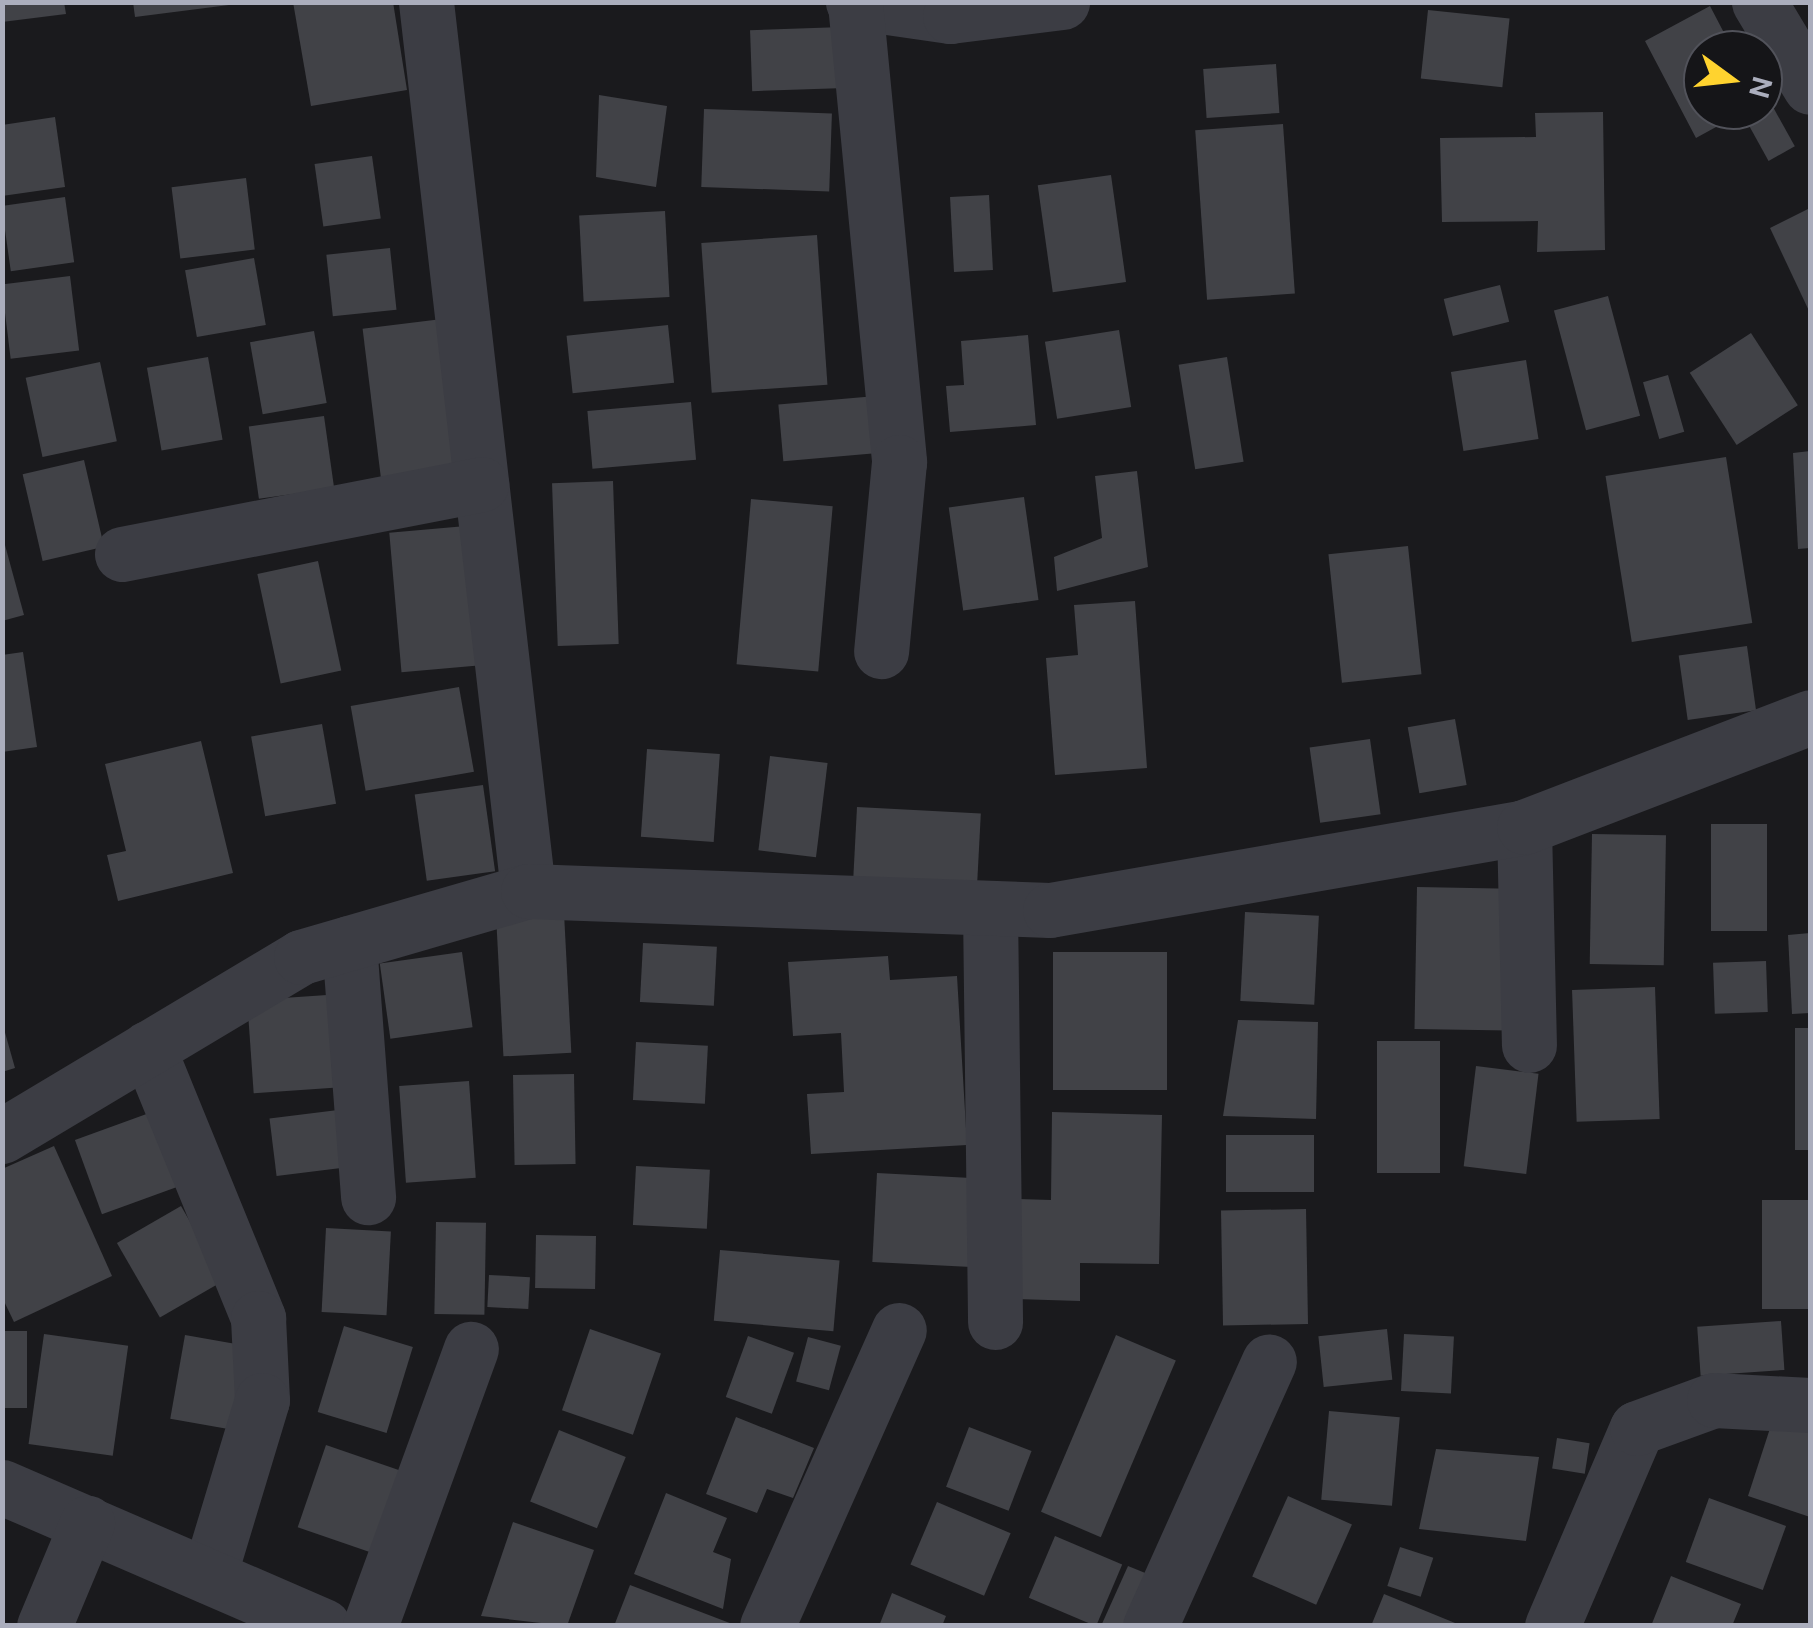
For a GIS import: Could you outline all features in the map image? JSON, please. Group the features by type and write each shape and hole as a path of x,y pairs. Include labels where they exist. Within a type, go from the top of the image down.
{"street":[{"path":"426,2 528,891"},
{"path":"881,651 899,462 854,3 950,16 1062,2"},
{"path":"1759,2 1810,87"},
{"path":"122,554 481,484"},
{"path":"2,1136 302,957 528,891 1050,910 1524,827 1810,717"},
{"path":"1524,827 1529,1046"},
{"path":"990,908 995,1322"},
{"path":"349,944 368,1197"},
{"path":"148,1048 258,1318 262,1400 209,1576"},
{"path":"768,1626 900,1330"},
{"path":"370,1626 470,1349"},
{"path":"1150,1626 1269,1361"},
{"path":"1552,1626 1637,1428 1714,1400 1810,1405"},
{"path":"2,1487 323,1626"},
{"path":"44,1626 88,1524"}],"building":[{"path":"2,2 64,2 66,14 2,22"},
{"path":"133,2 229,2 229,5 135,17"},
{"path":"293,2 393,2 407,90 311,106"},
{"path":"1710,6 1723,30 1683,30 1683,113 1645,41"},
{"path":"1428,10 1510,19 1502,87 1421,79"},
{"path":"843,27 845,88 752,91 750,30"},
{"path":"1276,64 1279,113 1207,118 1203,69"},
{"path":"599,95 667,106 656,187 596,177"},
{"path":"704,109 832,113 829,191 701,187"},
{"path":"1603,112 1605,250 1537,252 1538,221 1442,222 1440,138 1536,137 1535,113"},
{"path":"55,117 65,187 2,196 2,125"},
{"path":"1283,124 1295,294 1207,300 1195,130"},
{"path":"1783,125 1795,146 1769,161 1751,130 1783,130"},
{"path":"1692,130 1711,130 1696,138"},
{"path":"372,156 381,218 323,226 315,164"},
{"path":"1111,175 1126,282 1053,292 1038,185"},
{"path":"246,178 255,249 180,259 172,187"},
{"path":"989,195 993,270 954,272 950,197"},
{"path":"65,197 74,262 11,271 2,206"},
{"path":"1810,208 1810,313 1770,228"},
{"path":"665,211 670,297 584,301 579,216"},
{"path":"817,235 827,385 712,393 701,243"},
{"path":"390,248 396,310 333,316 326,255"},
{"path":"254,258 266,325 197,337 185,270"},
{"path":"70,276 79,350 11,359 2,284"},
{"path":"1500,285 1509,322 1453,336 1444,299"},
{"path":"1608,296 1640,416 1586,430 1554,310"},
{"path":"442,319 460,468 381,478 363,329"},
{"path":"668,325 674,383 573,393 567,336"},
{"path":"1119,330 1131,407 1057,419 1045,342"},
{"path":"314,331 327,403 263,414 250,342"},
{"path":"1751,333 1798,405 1737,445 1690,373"},
{"path":"1028,335 1036,425 950,432 946,386 964,385 961,341"},
{"path":"208,357 223,440 162,450 147,368"},
{"path":"1227,357 1244,462 1195,469 1179,365"},
{"path":"1526,360 1539,439 1463,451 1451,372"},
{"path":"100,362 117,441 43,457 26,378"},
{"path":"1668,375 1684,432 1659,439 1643,382"},
{"path":"876,396 881,453 783,461 778,405"},
{"path":"691,402 696,460 592,469 587,411"},
{"path":"324,416 334,488 259,499 249,427"},
{"path":"1810,451 1810,548 1798,549 1793,453"},
{"path":"1726,457 1752,623 1632,642 1606,476"},
{"path":"84,460 104,547 43,561 23,474"},
{"path":"1137,471 1148,567 1057,591 1054,557 1102,538 1095,476"},
{"path":"613,481 619,644 558,646 552,483"},
{"path":"1024,497 1038,600 963,611 949,508"},
{"path":"751,499 833,506 818,672 737,664"},
{"path":"466,526 478,665 401,672 389,533"},
{"path":"2,534 24,615 2,621"},
{"path":"1408,546 1421,674 1342,683 1328,554"},
{"path":"318,561 341,671 281,683 257,574"},
{"path":"1135,601 1147,768 1055,775 1046,658 1078,655 1074,605"},
{"path":"1747,646 1756,710 1688,720 1679,656"},
{"path":"23,652 37,747 2,752 2,655"},
{"path":"459,687 474,772 366,791 351,706"},
{"path":"1455,719 1467,785 1419,793 1408,727"},
{"path":"322,724 336,804 265,816 251,737"},
{"path":"1370,739 1381,814 1320,823 1310,747"},
{"path":"201,741 233,873 118,901 107,855 126,851 105,764"},
{"path":"647,749 720,754 714,842 641,837"},
{"path":"770,756 828,763 816,857 758,850"},
{"path":"483,785 495,871 427,881 415,795"},
{"path":"857,807 981,813 977,891 853,885"},
{"path":"1711,824 1767,824 1767,931 1711,931"},
{"path":"1592,834 1666,835 1664,965 1590,964"},
{"path":"1417,887 1511,889 1509,1031 1415,1029"},
{"path":"1245,912 1319,916 1314,1005 1240,1001"},
{"path":"564,913 571,1053 503,1056 496,917"},
{"path":"1810,933 1810,1013 1792,1014 1788,935"},
{"path":"643,943 717,947 714,1006 640,1002"},
{"path":"462,952 473,1027 390,1039 380,964"},
{"path":"1053,952 1167,952 1167,1090 1053,1090"},
{"path":"888,956 890,980 957,976 967,1145 811,1154 807,1094 844,1092 841,1033 793,1036 788,962"},
{"path":"1766,961 1768,1012 1715,1014 1713,963"},
{"path":"1655,987 1660,1119 1577,1122 1572,990"},
{"path":"327,995 333,1088 254,1093 247,1001"},
{"path":"1238,1020 1318,1022 1316,1119 1223,1116"},
{"path":"1795,1028 1810,1028 1810,1150 1795,1150"},
{"path":"2,1030 15,1068 2,1072"},
{"path":"1377,1041 1440,1041 1440,1173 1377,1173"},
{"path":"636,1042 708,1046 705,1104 633,1100"},
{"path":"1476,1066 1539,1074 1526,1174 1464,1166"},
{"path":"574,1074 576,1164 515,1165 513,1075"},
{"path":"469,1081 476,1178 406,1183 399,1086"},
{"path":"338,1110 345,1168 277,1176 270,1118"},
{"path":"152,1112 179,1186 102,1214 75,1140"},
{"path":"1052,1112 1162,1115 1159,1264 1080,1263 1080,1301 1015,1299 1018,1199 1051,1200"},
{"path":"1226,1135 1314,1135 1314,1192 1226,1192"},
{"path":"54,1146 112,1276 14,1322 2,1297 2,1169"},
{"path":"636,1166 710,1170 707,1229 633,1225"},
{"path":"877,1173 976,1178 971,1267 872,1262"},
{"path":"1762,1200 1810,1200 1810,1309 1762,1309"},
{"path":"181,1206 224,1280 160,1317 117,1243"},
{"path":"1306,1209 1308,1324 1223,1325 1221,1210"},
{"path":"436,1222 486,1223 484,1315 434,1314"},
{"path":"326,1228 391,1231 387,1315 322,1312"},
{"path":"536,1235 596,1236 595,1289 535,1288"},
{"path":"720,1250 840,1260 833,1331 714,1321"},
{"path":"489,1275 530,1277 528,1309 487,1307"},
{"path":"1781,1321 1784,1370 1701,1376 1697,1327"},
{"path":"344,1326 413,1347 387,1433 318,1412"},
{"path":"590,1329 661,1353 633,1435 562,1410"},
{"path":"1387,1329 1392,1380 1324,1387 1318,1336"},
{"path":"2,1331 27,1331 27,1408 2,1408"},
{"path":"44,1334 128,1346 113,1456 29,1444"},
{"path":"1404,1334 1454,1337 1451,1394 1401,1391"},
{"path":"185,1335 253,1347 238,1431 170,1419"},
{"path":"1116,1335 1176,1360 1101,1537 1041,1512"},
{"path":"748,1336 794,1353 772,1414 726,1397"},
{"path":"808,1337 841,1346 829,1390 796,1381"},
{"path":"1329,1411 1400,1417 1392,1506 1321,1500"},
{"path":"1774,1416 1810,1428 1810,1517 1748,1496"},
{"path":"736,1417 814,1448 793,1498 767,1489 757,1513 706,1494"},
{"path":"969,1427 1032,1451 1009,1511 946,1487"},
{"path":"559,1430 626,1457 597,1528 530,1501"},
{"path":"1557,1438 1590,1443 1585,1474 1552,1469"},
{"path":"326,1445 404,1472 376,1554 298,1527"},
{"path":"1436,1449 1539,1457 1526,1541 1419,1529"},
{"path":"666,1493 727,1518 713,1552 731,1559 723,1609 634,1574"},
{"path":"1288,1496 1352,1524 1316,1605 1252,1576"},
{"path":"1709,1498 1786,1526 1763,1590 1686,1562"},
{"path":"937,1502 1011,1533 984,1596 910,1565"},
{"path":"513,1522 594,1550 567,1626 481,1616"},
{"path":"1055,1536 1122,1565 1096,1626 1029,1598"},
{"path":"1400,1547 1433,1558 1421,1597 1387,1586"},
{"path":"1128,1566 1160,1579 1139,1626 1101,1626"},
{"path":"1671,1576 1741,1604 1732,1626 1651,1626"},
{"path":"630,1585 735,1625 735,1626 614,1626"},
{"path":"892,1593 946,1616 942,1626 879,1626"},
{"path":"1384,1594 1460,1625 1460,1626 1371,1626"}]}
